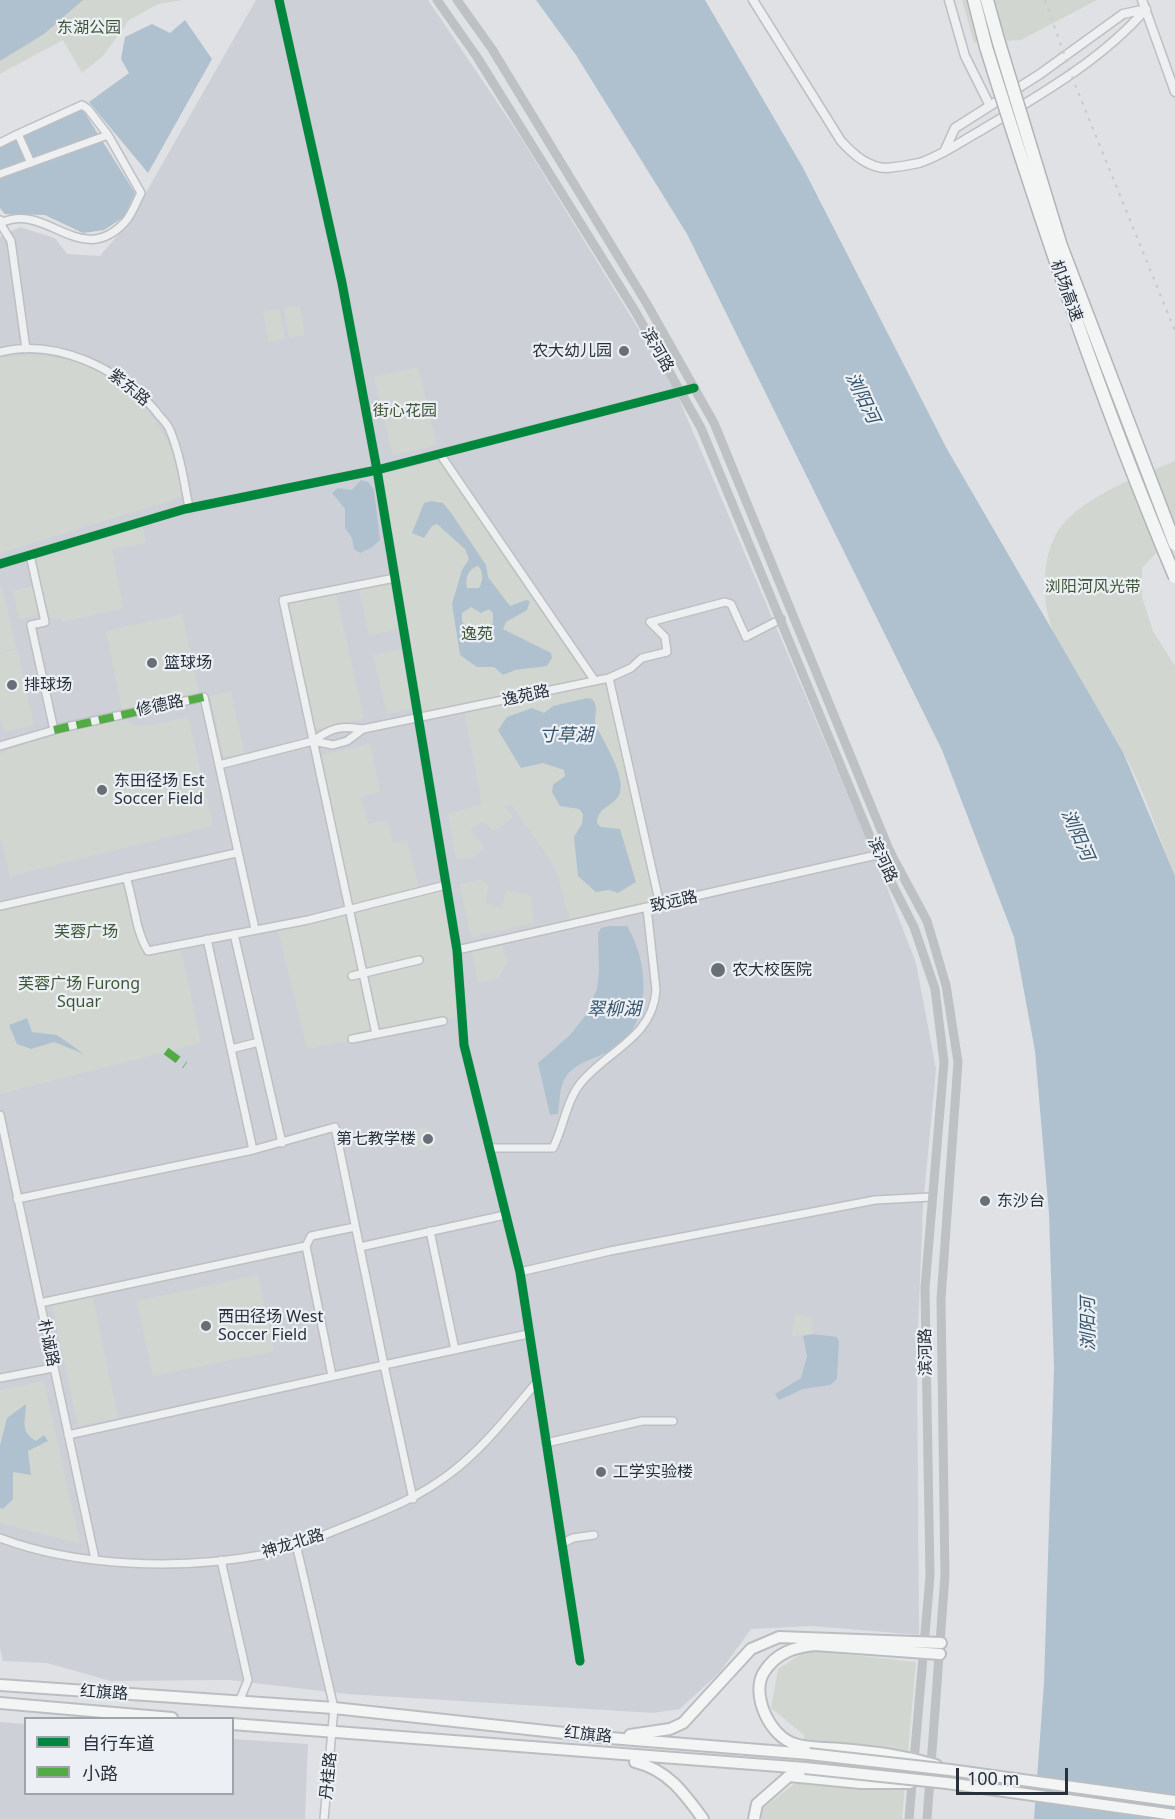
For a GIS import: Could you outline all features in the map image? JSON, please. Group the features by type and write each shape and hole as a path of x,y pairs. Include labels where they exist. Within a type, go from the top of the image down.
{"highway":[{"name":"机场高速","path":"974,0 1042,226 1136,486 1175,577"},
{"name":"机场高速","path":"987,0 1061,246 1175,544"}],"main road":[{"name":"滨河路","path":"437,0 483,67 635,311 701,428 878,856 914,927 935,989 944,1062 925,1288 930,1576 909,1819"},
{"name":"滨河路","path":"457,0 505,69 647,304 714,423 890,852 927,921 946,986 958,1062 941,1299 945,1575 927,1819"},
{"path":"610,1738 670,1729 683,1723 751,1649 779,1637 925,1649"},
{"path":"940,1648 815,1645 798,1647 773,1660 762,1674 760,1697 773,1731 794,1744 900,1754 950,1770"},
{"name":"红旗路","path":"0,1684 238,1703 334,1708 610,1738 809,1755 950,1770 1175,1801"},
{"name":"红旗路","path":"0,1703 150,1717"},
{"name":"红旗路","path":"234,1724 609,1755 804,1768 947,1783 1175,1815"},
{"path":"609,1755 652,1766 675,1781 703,1819"},
{"path":"754,1819 757,1804 771,1789 789,1776 861,1783 947,1783"}],"street":[{"path":"279,0 342,283 377,470 457,950 464,1045 520,1272 580,1661"},
{"path":"753,0 841,141 858,159 885,168 919,163 944,152 1039,96 1130,28 1146,9"},
{"path":"949,0 965,56 989,104"},
{"path":"1142,0 1175,92"},
{"path":"944,152 955,128 989,104 1040,74 1123,14 1146,9"},
{"path":"0,143 82,105 88,109 106,136 141,194 125,221 101,238 76,239 36,220 13,217 0,222 11,242 26,349"},
{"path":"18,135 31,163"},
{"path":"0,174 106,136"},
{"name":"紫东路","path":"0,352 26,349 60,352 101,366 141,394 168,426 182,467 189,508"},
{"path":"0,564 189,508 377,470 694,388"},
{"path":"440,454 595,681"},
{"path":"0,746 57,729 31,625 45,622 30,555"},
{"path":"376,1034 283,600 395,578"},
{"name":"逸苑路","path":"219,765 313,741 333,744 347,741 363,729 609,678 631,668 642,658 667,652 665,638 650,622 725,602 731,604 746,636 781,619"},
{"path":"609,678 660,905"},
{"name":"修德路","path":"57,729 204,697 219,765"},
{"path":"313,741 330,729 344,726 363,729"},
{"path":"219,765 236,853 255,929"},
{"name":"致远路","path":"457,950 890,852"},
{"path":"0,906 236,853"},
{"path":"126,877 135,902 142,941 148,951 349,909 446,885"},
{"path":"489,1148 553,1148 578,1086 603,1062 630,1042 645,1025 656,1003 647,908"},
{"path":"234,934 282,1143"},
{"path":"207,939 253,1150"},
{"path":"352,976 419,960"},
{"path":"352,1040 443,1021"},
{"path":"231,1049 259,1042"},
{"name":"朴诚路","path":"0,1115 68,1440 68,1435"},
{"path":"17,1199 253,1150 335,1127 413,1498"},
{"path":"520,1272 610,1251 875,1200 932,1197"},
{"path":"360,1247 505,1215"},
{"path":"332,1376 306,1246 311,1236 355,1227"},
{"path":"430,1232 455,1350"},
{"path":"39,1303 306,1246"},
{"path":"68,1435 528,1334"},
{"path":"0,1378 54,1368"},
{"name":"神龙北路","path":"0,1538 17,1544 95,1559 179,1566 262,1555 413,1498 450,1474 487,1440 536,1383"},
{"path":"546,1443 642,1421 673,1421"},
{"name":"朴诚路","path":"68,1435 95,1559"},
{"path":"563,1543 573,1538 594,1535"},
{"name":"丹桂路","path":"296,1544 334,1708 334,1733 324,1819"},
{"path":"221,1560 248,1680 238,1703"}],"shaded area":[{"path":"256,0 428,0 518,133 673,385 886,885 916,963 936,1069 923,1206 917,1353 919,1635 812,1626 751,1629 720,1672 680,1709 653,1713 347,1694 229,1680 111,1681 47,1663 3,1661 0,1648 0,237 20,227 55,238 67,254 100,256 129,222"},
{"path":"0,1722 24,1724 24,1795 234,1795 234,1739 308,1744 305,1819 0,1819"}],"green space":[{"name":"东湖公园","path":"0,0 184,0 158,4 129,20 103,56 82,73 63,40 0,74"},
{"path":"962,0 1097,0 1021,40 974,43"},
{"path":"300,306 305,335 289,338 284,308"},
{"path":"279,309 285,339 268,342 263,312"},
{"path":"27,355 64,359 92,367 115,379 130,391 157,423 176,460 181,479 182,497 0,553 0,358"},
{"name":"街心花园","path":"418,367 437,445 393,455 374,377"},
{"name":"逸苑","path":"438,460 586,678 423,714 381,474"},
{"name":"浏阳河风光带","path":"1175,461 1175,542 1158,551 1142,568 1142,597 1153,631 1175,666 1175,876 1130,765 1055,636 1047,609 1045,578 1050,547 1056,534 1074,513 1116,487"},
{"path":"142,522 146,543 112,549 123,608 62,622 61,617 50,618 35,556"},
{"path":"395,578 404,627 369,636 358,585"},
{"path":"34,586 40,614 19,619 13,591"},
{"path":"0,587 2,587 16,648 0,652"},
{"path":"335,590 364,719 312,730 283,600"},
{"name":"篮球场","path":"182,614 199,695 122,711 106,631"},
{"path":"407,648 418,707 387,714 373,655"},
{"name":"排球场","path":"17,649 34,725 4,732 0,717 0,653"},
{"path":"609,678 660,905 571,923 555,867 512,805 504,806 513,818 493,831 483,821 470,830 484,847 475,857 456,859 448,814 482,805 464,709"},
{"path":"231,691 244,753 224,757 210,696"},
{"name":"东田径场 Est Soccer Field","path":"115,716 140,727 188,717 213,826 10,876 0,835 0,754 61,728"},
{"path":"370,744 380,792 361,797 368,824 387,820 393,843 407,840 420,891 446,885 462,1016 307,1049 277,925 348,908 317,756"},
{"path":"481,880 489,886 485,903 502,908 506,890 531,896 533,923 473,937 469,930 460,884"},
{"name":"芙蓉广场 Furong Squar","path":"124,882 140,917 147,954 180,946 201,1043 0,1094 0,906 60,892 105,888"},
{"path":"502,946 507,963 498,979 478,983 472,952"},
{"path":"423,1128 431,1131 434,1139 431,1147 423,1150 415,1147 412,1139 415,1131"},
{"name":"西田径场 West Soccer Field","path":"258,1275 274,1351 153,1376 137,1301"},
{"path":"92,1295 118,1418 78,1426 52,1304"},
{"path":"795,1314 811,1317 813,1334 792,1336"},
{"path":"44,1381 80,1544 0,1523 0,1390"},
{"path":"807,1650 916,1662 902,1819 762,1819 762,1809 794,1784 804,1735 771,1708 778,1669"}],"water":[{"path":"0,0 83,0 44,34 0,61"},
{"name":"浏阳河","path":"536,0 705,0 802,166 947,449 1123,752 1175,876 1175,1819 1034,1819 1044,1683 1054,1368 1049,1214 1035,1051 1014,937 942,750 687,234 576,55"},
{"path":"185,20 212,59 148,173 89,102 129,73 121,59 125,37 152,24 170,33"},
{"path":"83,110 135,193 124,217 104,230 83,233 45,215 5,214 0,208 0,145"},
{"path":"361,480 368,482 374,490 380,540 371,548 360,553 354,549 352,538 345,528 345,509 332,493 338,488 352,490"},
{"path":"431,501 443,503 486,565 488,577 510,606 526,600 530,601 527,610 506,622 503,629 551,653 552,658 547,666 515,670 503,675 494,667 477,667 460,655 452,604 462,570 469,559 465,549 437,524 432,526 424,538 412,533 424,503","holes":["478,566 482,574 480,586 479,588 467,588 468,574","471,607 481,613 489,609 493,613 493,623 482,632 469,632 462,621 462,613"]},
{"name":"寸草湖","path":"587,698 594,702 596,725 620,779 619,795 600,813 597,823 601,827 620,829 636,882 618,893 609,890 596,892 578,876 574,837 582,824 583,814 579,809 560,806 552,792 553,785 565,776 564,770 543,763 521,768 498,730 507,717 532,708 544,713 553,706"},
{"name":"翠柳湖","path":"627,926 634,940 643,973 644,990 641,1007 628,1037 615,1048 577,1066 567,1075 561,1089 558,1114 550,1115 538,1063 569,1036 586,1015 597,989 598,933 601,928"},
{"path":"27,1018 32,1032 57,1035 84,1054 54,1042 31,1049 17,1044 9,1025"},
{"path":"813,1334 837,1337 839,1341 837,1379 830,1385 803,1389 779,1400 775,1394 801,1378 807,1356 803,1336"},
{"path":"26,1404 25,1429 27,1433 36,1441 44,1435 48,1441 28,1451 31,1475 13,1472 13,1499 3,1509 0,1508 0,1446 7,1418"}],"railway":[{"path":"1045,0 1074,82 1175,331"}],"marked path":[{"path":"54,730 204,697"},
{"path":"166,1051 185,1065"}],"cycle path":[{"path":"279,0 342,283 377,470 457,950 464,1045 520,1272 580,1661"},
{"path":"0,564 185,509 377,470 694,388"}],"place":[{"name":"农大幼儿园","path":"624,351"},
{"name":"篮球场","path":"152,663"},
{"name":"排球场","path":"12,685"},
{"name":"东田径场 Est Soccer Field","path":"102,790"},
{"name":"农大校医院","path":"718,970"},
{"name":"第七教学楼","path":"428,1139"},
{"name":"东沙台","path":"985,1201"},
{"name":"西田径场 West Soccer Field","path":"206,1326"},
{"name":"工学实验楼","path":"601,1472"}],"park label":[{"name":"芙蓉广场","path":"86,932"}]}
